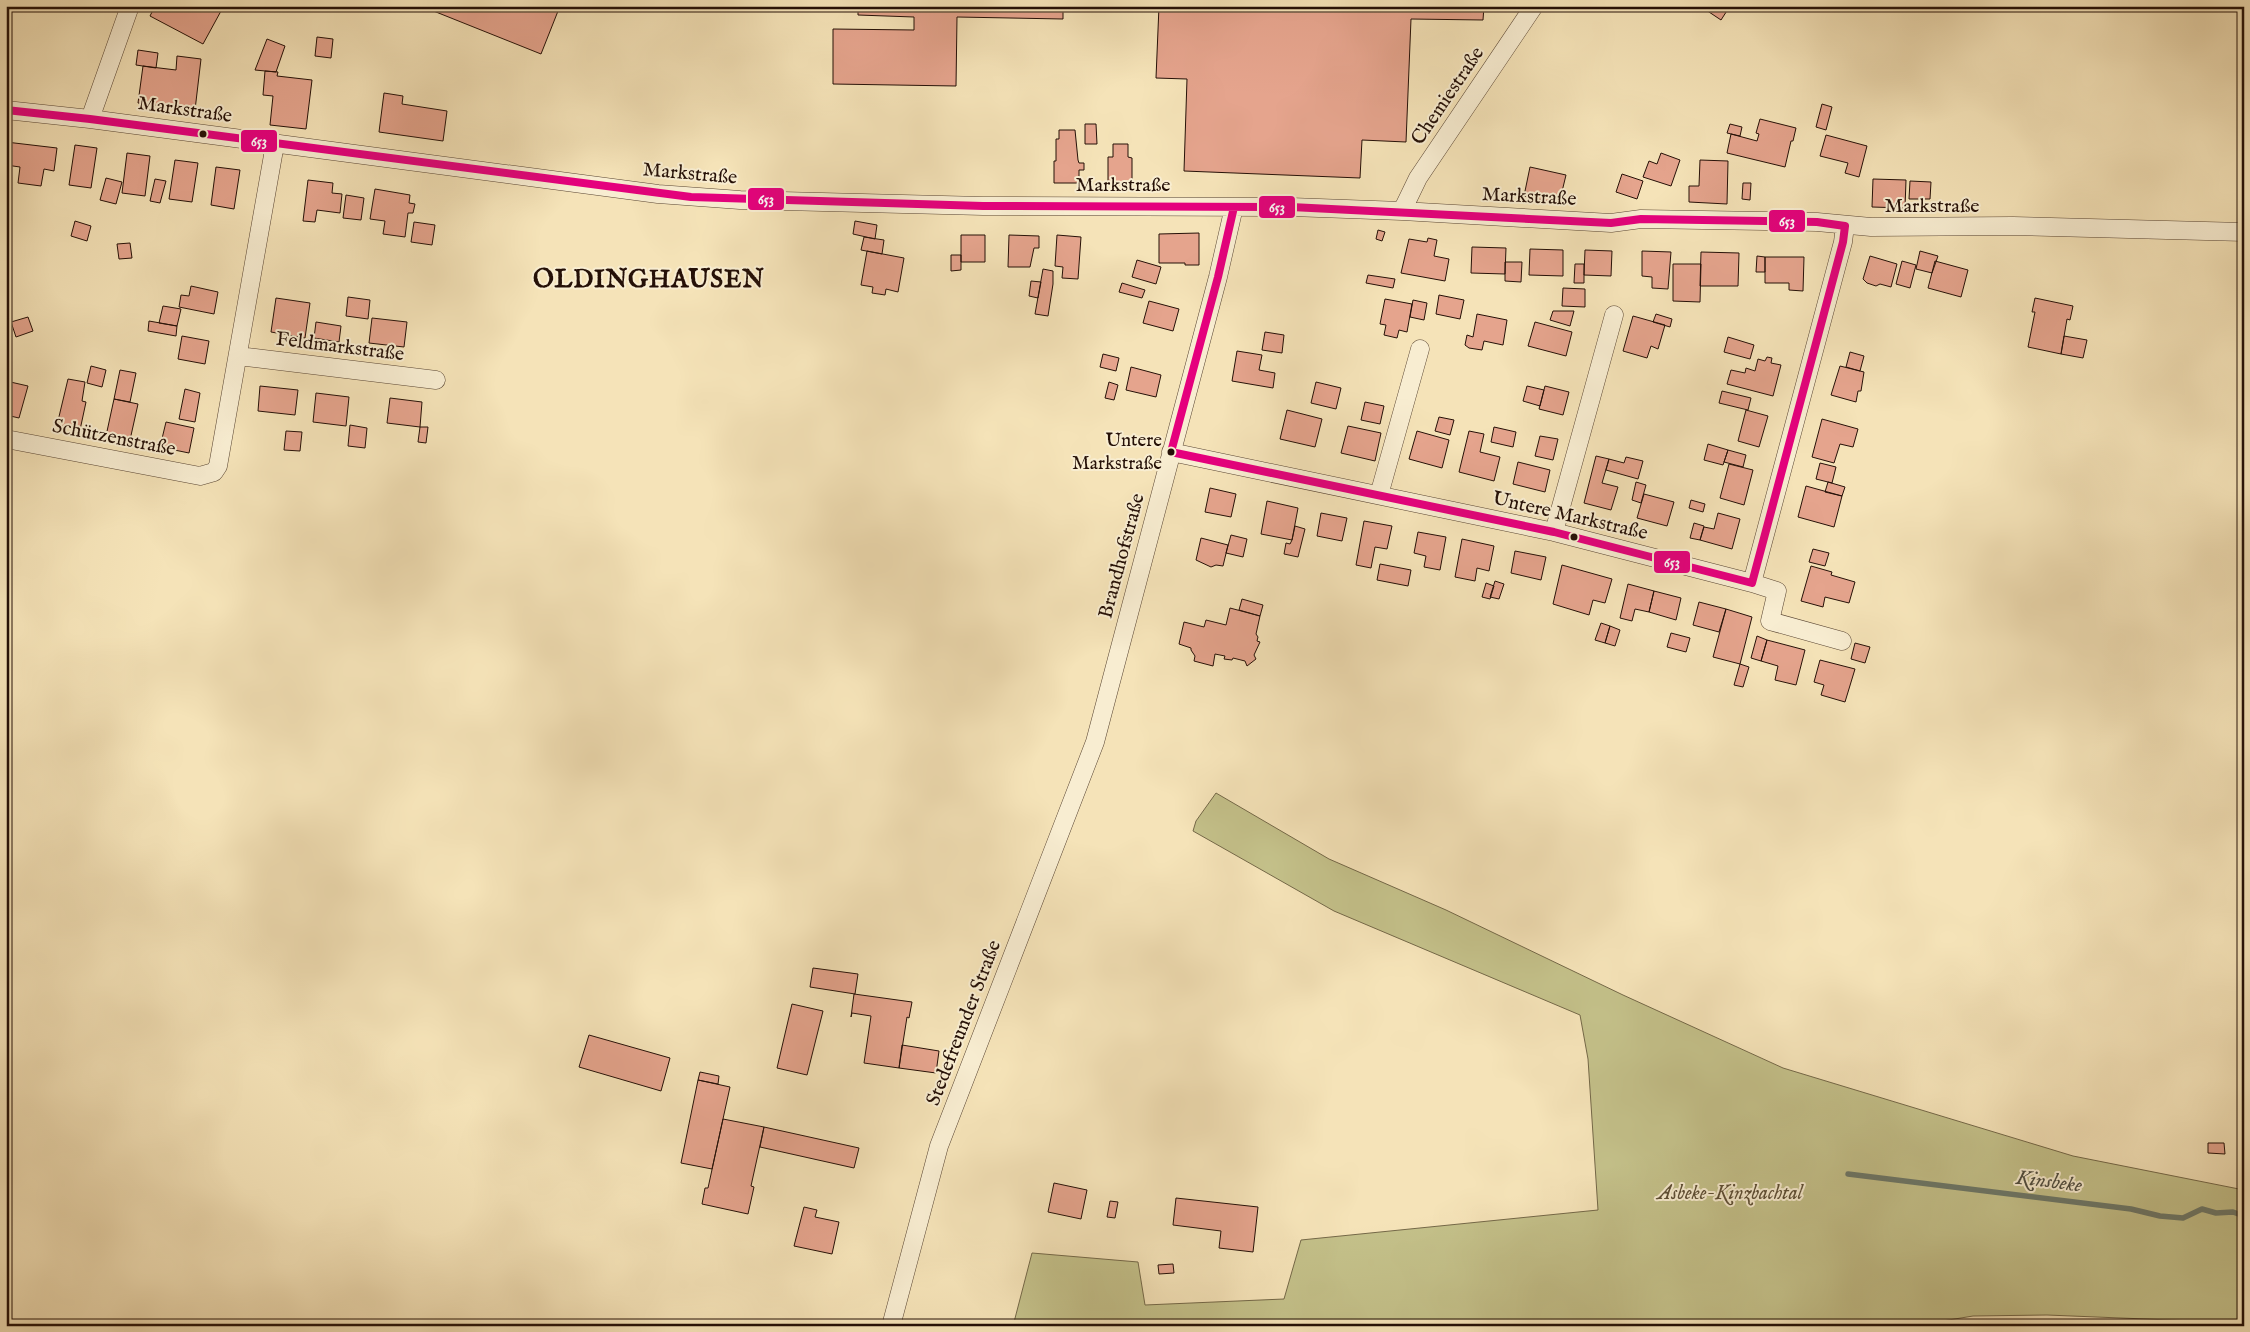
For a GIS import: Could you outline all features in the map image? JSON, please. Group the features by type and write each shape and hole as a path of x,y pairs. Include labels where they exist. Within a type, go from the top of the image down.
{"street":[{"path":"90,119 130,6"},
{"name":"Chemiestraße","path":"1402,211 1418,178 1534,6"},
{"name":"Markstraße","path":"6,110 90,119 691,197 983,206 1234,207 1402,211 1611,223 1641,219 1817,222 1845,226 2014,226 2244,232"},
{"path":"238,356 275,144"},
{"name":"Brandhofstraße","path":"1095,742 1218,277 1234,207"},
{"path":"1752,583 1843,242 1845,226"},
{"path":"1554,532 1614,316"},
{"path":"1379,495 1420,349"},
{"name":"Feldmarkstraße","path":"238,356 436,380"},
{"name":"Schützenstraße","path":"6,439 200,476 214,472 218,466 238,356"},
{"name":"Untere Markstraße","path":"1171,452 1554,532 1752,583 1777,591 1770,621 1842,641"},
{"name":"Stedefreunder Straße","path":"891,1326 939,1146 1095,742"}],"green space":[{"name":"Asbeke-Kinzbachtal","path":"1216,793 1329,859 1446,910 1623,995 1783,1068 2073,1156 2244,1190 2244,1323 2047,1315 1973,1316 1912,1326 1013,1326 1032,1253 1138,1262 1145,1305 1284,1299 1301,1240 1598,1210 1588,1059 1580,1015 1334,911 1193,831 1196,821"}],"building":[{"path":"155,6 212,6 221,11 203,44 150,16"},
{"path":"421,6 560,6 541,54"},
{"path":"858,6 1063,6 1063,19 957,17 956,86 833,84 833,29 914,30 914,17 858,15"},
{"path":"1159,6 1484,6 1483,20 1411,19 1406,142 1362,140 1360,178 1184,171 1187,79 1156,78"},
{"path":"1700,6 1730,6 1721,20"},
{"path":"317,37 333,39 331,58 315,56"},
{"path":"267,39 285,46 276,72 255,70"},
{"path":"138,50 158,53 156,68 136,65"},
{"path":"177,56 201,59 195,110 138,103 143,66 176,70"},
{"path":"265,71 278,72 277,76 312,80 306,129 270,125 273,96 263,95"},
{"path":"384,93 403,96 402,104 447,111 443,141 379,132"},
{"path":"1822,104 1832,107 1826,130 1816,127"},
{"path":"1760,119 1796,128 1785,167 1727,153 1731,134 1757,141 1759,134 1756,133"},
{"path":"1085,124 1096,124 1097,144 1085,144"},
{"path":"1730,124 1742,127 1740,136 1727,133"},
{"path":"1059,130 1075,130 1078,160 1079,163 1084,163 1084,170 1079,170 1079,183 1054,183 1056,139 1059,139"},
{"path":"1826,135 1867,146 1859,177 1845,173 1848,163 1820,156"},
{"path":"6,142 57,148 54,171 44,169 41,186 18,183 20,167 6,165"},
{"path":"1113,144 1128,144 1128,157 1132,158 1132,184 1129,186 1108,183 1108,157 1113,157"},
{"path":"75,145 97,148 91,188 69,185"},
{"path":"127,153 150,156 145,196 122,193"},
{"path":"1661,153 1680,160 1671,186 1643,177 1649,161 1657,164"},
{"path":"175,160 198,163 192,202 169,199"},
{"path":"1700,160 1728,161 1727,204 1689,202 1689,186 1699,186"},
{"path":"216,167 240,170 234,209 211,205"},
{"path":"1530,167 1566,175 1559,204 1524,196"},
{"path":"1622,174 1643,181 1637,199 1616,192"},
{"path":"106,178 122,182 116,204 100,200"},
{"path":"155,179 166,181 160,203 150,201"},
{"path":"1873,179 1906,180 1905,208 1872,207"},
{"path":"308,180 333,183 332,193 342,194 340,213 317,210 315,222 303,221"},
{"path":"1910,181 1931,182 1930,199 1909,199"},
{"path":"1743,183 1751,183 1750,200 1742,199"},
{"path":"375,189 410,195 409,203 415,204 413,213 408,213 405,237 383,234 385,221 370,219"},
{"path":"346,195 364,198 361,220 343,218"},
{"path":"75,221 91,226 87,241 71,236"},
{"path":"855,221 877,225 875,239 853,234"},
{"path":"414,222 435,225 432,245 411,242"},
{"path":"1378,230 1385,232 1382,241 1376,239"},
{"path":"1199,233 1199,265 1159,263 1159,234"},
{"path":"961,235 985,235 985,262 961,262"},
{"path":"1009,235 1039,236 1039,248 1034,248 1030,267 1008,267"},
{"path":"1057,235 1081,237 1078,279 1062,278 1063,267 1055,266"},
{"path":"864,237 884,240 882,254 861,250"},
{"path":"1428,238 1437,240 1434,256 1449,259 1445,281 1401,273 1409,239 1427,242"},
{"path":"130,243 132,258 119,259 117,244"},
{"path":"1472,247 1506,248 1505,274 1471,273"},
{"path":"1530,249 1563,250 1563,276 1529,275"},
{"path":"1585,250 1612,251 1611,276 1584,275"},
{"path":"867,251 904,258 898,292 886,289 885,295 872,293 873,287 861,285"},
{"path":"1642,251 1671,252 1668,289 1652,288 1652,277 1642,276"},
{"path":"1920,251 1938,256 1932,273 1916,269"},
{"path":"1701,252 1739,253 1738,286 1700,286"},
{"path":"951,255 961,255 961,270 951,271"},
{"path":"1757,256 1765,257 1765,272 1756,272"},
{"path":"1870,256 1897,264 1891,287 1880,284 1876,286 1867,283 1863,279"},
{"path":"1765,257 1804,257 1803,291 1789,290 1789,283 1765,283"},
{"path":"1137,260 1161,267 1156,284 1132,277"},
{"path":"1902,261 1916,265 1910,288 1896,284"},
{"path":"1935,261 1968,270 1961,297 1928,288"},
{"path":"1505,262 1522,262 1521,282 1505,281"},
{"path":"1575,264 1584,264 1584,283 1574,283"},
{"path":"1673,264 1701,264 1700,302 1673,301"},
{"path":"1043,269 1053,271 1048,316 1035,314"},
{"path":"1368,275 1395,279 1393,288 1366,283"},
{"path":"1031,281 1041,282 1038,298 1029,296"},
{"path":"1122,283 1145,290 1142,298 1119,292"},
{"path":"191,286 218,292 214,314 179,307 181,295 189,296"},
{"path":"1563,288 1585,289 1585,307 1562,306"},
{"path":"1439,295 1464,300 1460,319 1436,314"},
{"path":"348,297 370,300 368,319 346,316"},
{"path":"276,298 310,303 305,338 271,332"},
{"path":"2035,298 2073,306 2070,320 2067,319 2061,354 2028,347 2035,312 2032,312"},
{"path":"1385,299 1412,304 1407,332 1399,330 1397,338 1384,335 1386,325 1380,324"},
{"path":"1413,300 1427,303 1424,320 1410,317"},
{"path":"1149,301 1179,309 1173,331 1143,323"},
{"path":"163,306 181,309 177,326 159,323"},
{"path":"1553,311 1574,311 1570,326 1550,320"},
{"path":"1477,314 1507,320 1503,345 1484,341 1482,350 1469,348 1465,345 1467,335 1473,337"},
{"path":"1656,314 1672,319 1670,327 1653,322"},
{"path":"1633,316 1665,325 1658,349 1651,346 1647,358 1623,351"},
{"path":"28,317 33,331 16,337 11,322"},
{"path":"372,318 407,322 404,347 369,343"},
{"path":"149,321 177,326 176,336 148,331"},
{"path":"316,322 341,326 339,342 314,338"},
{"path":"1535,322 1572,332 1566,356 1528,346"},
{"path":"1265,332 1284,335 1282,353 1262,350"},
{"path":"182,336 209,341 205,364 178,359"},
{"path":"2064,336 2087,340 2083,358 2061,354"},
{"path":"1728,337 1754,345 1750,359 1724,352"},
{"path":"1237,351 1262,355 1259,370 1275,373 1273,388 1232,381"},
{"path":"1850,352 1864,356 1860,371 1846,367"},
{"path":"1103,354 1119,358 1116,371 1100,367"},
{"path":"1767,357 1772,358 1771,363 1781,365 1773,396 1727,384 1731,370 1745,373 1746,368 1755,371 1758,359 1765,361"},
{"path":"91,366 106,370 102,387 87,383"},
{"path":"1840,366 1864,372 1861,391 1858,391 1856,402 1831,395"},
{"path":"1131,367 1161,375 1156,397 1126,390"},
{"path":"120,370 136,373 130,402 114,399"},
{"path":"68,379 85,382 82,401 86,402 80,430 57,425"},
{"path":"6,381 28,386 19,418 6,415"},
{"path":"1109,382 1118,385 1114,400 1105,398"},
{"path":"1316,382 1341,388 1336,409 1311,403"},
{"path":"260,386 298,390 295,415 258,411"},
{"path":"1527,386 1544,390 1540,406 1523,401"},
{"path":"1545,386 1569,392 1563,415 1539,409"},
{"path":"185,389 200,393 195,422 179,419"},
{"path":"1722,391 1751,398 1748,410 1719,403"},
{"path":"316,393 349,397 346,426 313,422"},
{"path":"390,398 422,402 420,427 387,423"},
{"path":"114,399 138,404 130,440 106,436"},
{"path":"1365,402 1384,406 1380,424 1361,420"},
{"path":"1287,410 1322,419 1315,447 1280,439"},
{"path":"1746,410 1768,416 1759,447 1738,441"},
{"path":"1439,417 1454,420 1450,435 1435,431"},
{"path":"1822,419 1858,429 1853,447 1840,444 1834,463 1812,457"},
{"path":"166,422 194,428 189,453 160,447"},
{"path":"350,425 367,428 365,448 348,446"},
{"path":"1348,426 1381,433 1375,461 1341,453"},
{"path":"420,427 428,427 426,443 418,442"},
{"path":"1494,427 1516,432 1513,447 1491,442"},
{"path":"286,431 302,432 300,451 284,450"},
{"path":"1417,431 1449,440 1442,468 1409,459"},
{"path":"1469,431 1484,434 1480,452 1500,457 1494,481 1459,472"},
{"path":"1540,436 1558,439 1553,460 1535,456"},
{"path":"1708,444 1728,450 1723,465 1704,460"},
{"path":"1728,450 1746,455 1743,467 1724,462"},
{"path":"1596,456 1609,459 1602,483 1618,487 1611,510 1584,503"},
{"path":"1626,457 1643,461 1638,479 1606,470 1609,459 1624,463"},
{"path":"1518,462 1550,470 1545,492 1513,484"},
{"path":"1820,463 1836,467 1832,483 1816,479"},
{"path":"1729,464 1753,470 1744,505 1720,498"},
{"path":"1636,482 1646,485 1641,503 1632,500"},
{"path":"1828,482 1845,487 1842,496 1825,492"},
{"path":"1806,486 1842,496 1834,527 1798,517"},
{"path":"1210,488 1236,494 1231,517 1205,512"},
{"path":"1644,494 1674,502 1667,526 1637,518"},
{"path":"1691,500 1705,504 1703,512 1689,508"},
{"path":"1267,501 1298,508 1292,540 1261,534"},
{"path":"1321,513 1347,518 1342,541 1317,536"},
{"path":"1718,513 1740,519 1732,549 1700,540 1704,527 1714,529"},
{"path":"1364,521 1392,526 1387,549 1375,547 1371,568 1356,565"},
{"path":"1694,523 1704,526 1700,540 1690,538"},
{"path":"1295,526 1305,529 1298,557 1284,554 1286,543 1290,544 1292,540"},
{"path":"1418,532 1446,537 1440,570 1424,567 1426,556 1414,553"},
{"path":"1231,535 1247,539 1243,557 1226,553"},
{"path":"1201,538 1228,545 1223,566 1216,565 1211,567 1196,560"},
{"path":"1462,539 1494,546 1489,571 1477,568 1475,581 1455,577"},
{"path":"1813,549 1829,553 1825,566 1809,562"},
{"path":"1515,551 1546,557 1541,580 1511,573"},
{"path":"1380,564 1411,570 1408,586 1377,580"},
{"path":"1562,565 1612,579 1605,603 1593,600 1589,615 1553,604"},
{"path":"1811,566 1832,572 1831,575 1855,582 1849,603 1825,597 1823,607 1801,601"},
{"path":"1495,581 1504,584 1499,599 1490,597"},
{"path":"1486,583 1494,586 1490,599 1482,597"},
{"path":"1628,584 1654,591 1649,612 1635,609 1632,621 1620,618"},
{"path":"1654,591 1681,598 1676,620 1649,612"},
{"path":"1242,599 1263,605 1260,616 1239,610"},
{"path":"1699,602 1726,609 1719,632 1693,625"},
{"path":"1230,608 1260,616 1256,634 1258,637 1257,641 1260,642 1254,655 1256,659 1247,666 1245,661 1233,658 1232,660 1224,659 1225,656 1215,654 1213,666 1194,661 1195,656 1191,648 1179,644 1184,622 1204,627 1206,620 1226,625"},
{"path":"1726,609 1752,617 1740,664 1713,657"},
{"path":"1601,623 1610,626 1605,643 1595,640"},
{"path":"1610,626 1620,630 1615,646 1605,643"},
{"path":"1671,633 1690,638 1686,652 1667,647"},
{"path":"1757,636 1767,640 1761,661 1751,658"},
{"path":"1767,640 1805,650 1796,685 1775,680 1778,666 1761,661"},
{"path":"1855,643 1870,647 1865,663 1851,659"},
{"path":"1820,660 1855,669 1845,702 1821,695 1824,685 1814,682"},
{"path":"1740,664 1749,667 1743,687 1734,685"},
{"path":"813,968 858,974 855,994 810,987"},
{"path":"854,994 912,1002 909,1018 907,1017 899,1068 864,1063 871,1016 852,1013 851,1017"},
{"path":"792,1004 823,1011 807,1075 777,1068"},
{"path":"589,1035 670,1058 661,1091 579,1067"},
{"path":"902,1045 939,1051 936,1073 899,1068"},
{"path":"700,1072 719,1076 718,1084 698,1080"},
{"path":"698,1080 730,1087 712,1169 681,1163"},
{"path":"723,1119 764,1127 751,1186 754,1187 748,1214 702,1204 705,1188 708,1188"},
{"path":"764,1127 859,1148 854,1168 760,1147"},
{"path":"2208,1143 2224,1143 2225,1154 2208,1153"},
{"path":"1054,1183 1087,1190 1081,1219 1048,1212"},
{"path":"1176,1198 1258,1207 1253,1252 1219,1248 1221,1231 1173,1225"},
{"path":"1110,1201 1118,1202 1115,1218 1107,1217"},
{"path":"804,1207 817,1210 815,1217 839,1222 832,1254 794,1246"},
{"path":"1173,1264 1174,1273 1159,1274 1158,1265"}],"waterway":[{"name":"Kinsbeke","path":"1848,1174 2131,1209 2160,1216 2183,1218 2202,1209 2216,1213 2233,1212 2244,1216"}],"transit line":[{"name":"653","path":"6,110 90,119 691,197 983,206 1291,207 1611,223 1641,219 1817,222 1845,226 1843,242 1752,583 1554,532 1171,452 1218,277 1234,207"}],"place":[{"name":"Untere Markstraße","path":"1171,452"}],"district":[{"name":"OLDINGHAUSEN","path":"649,280"}]}
